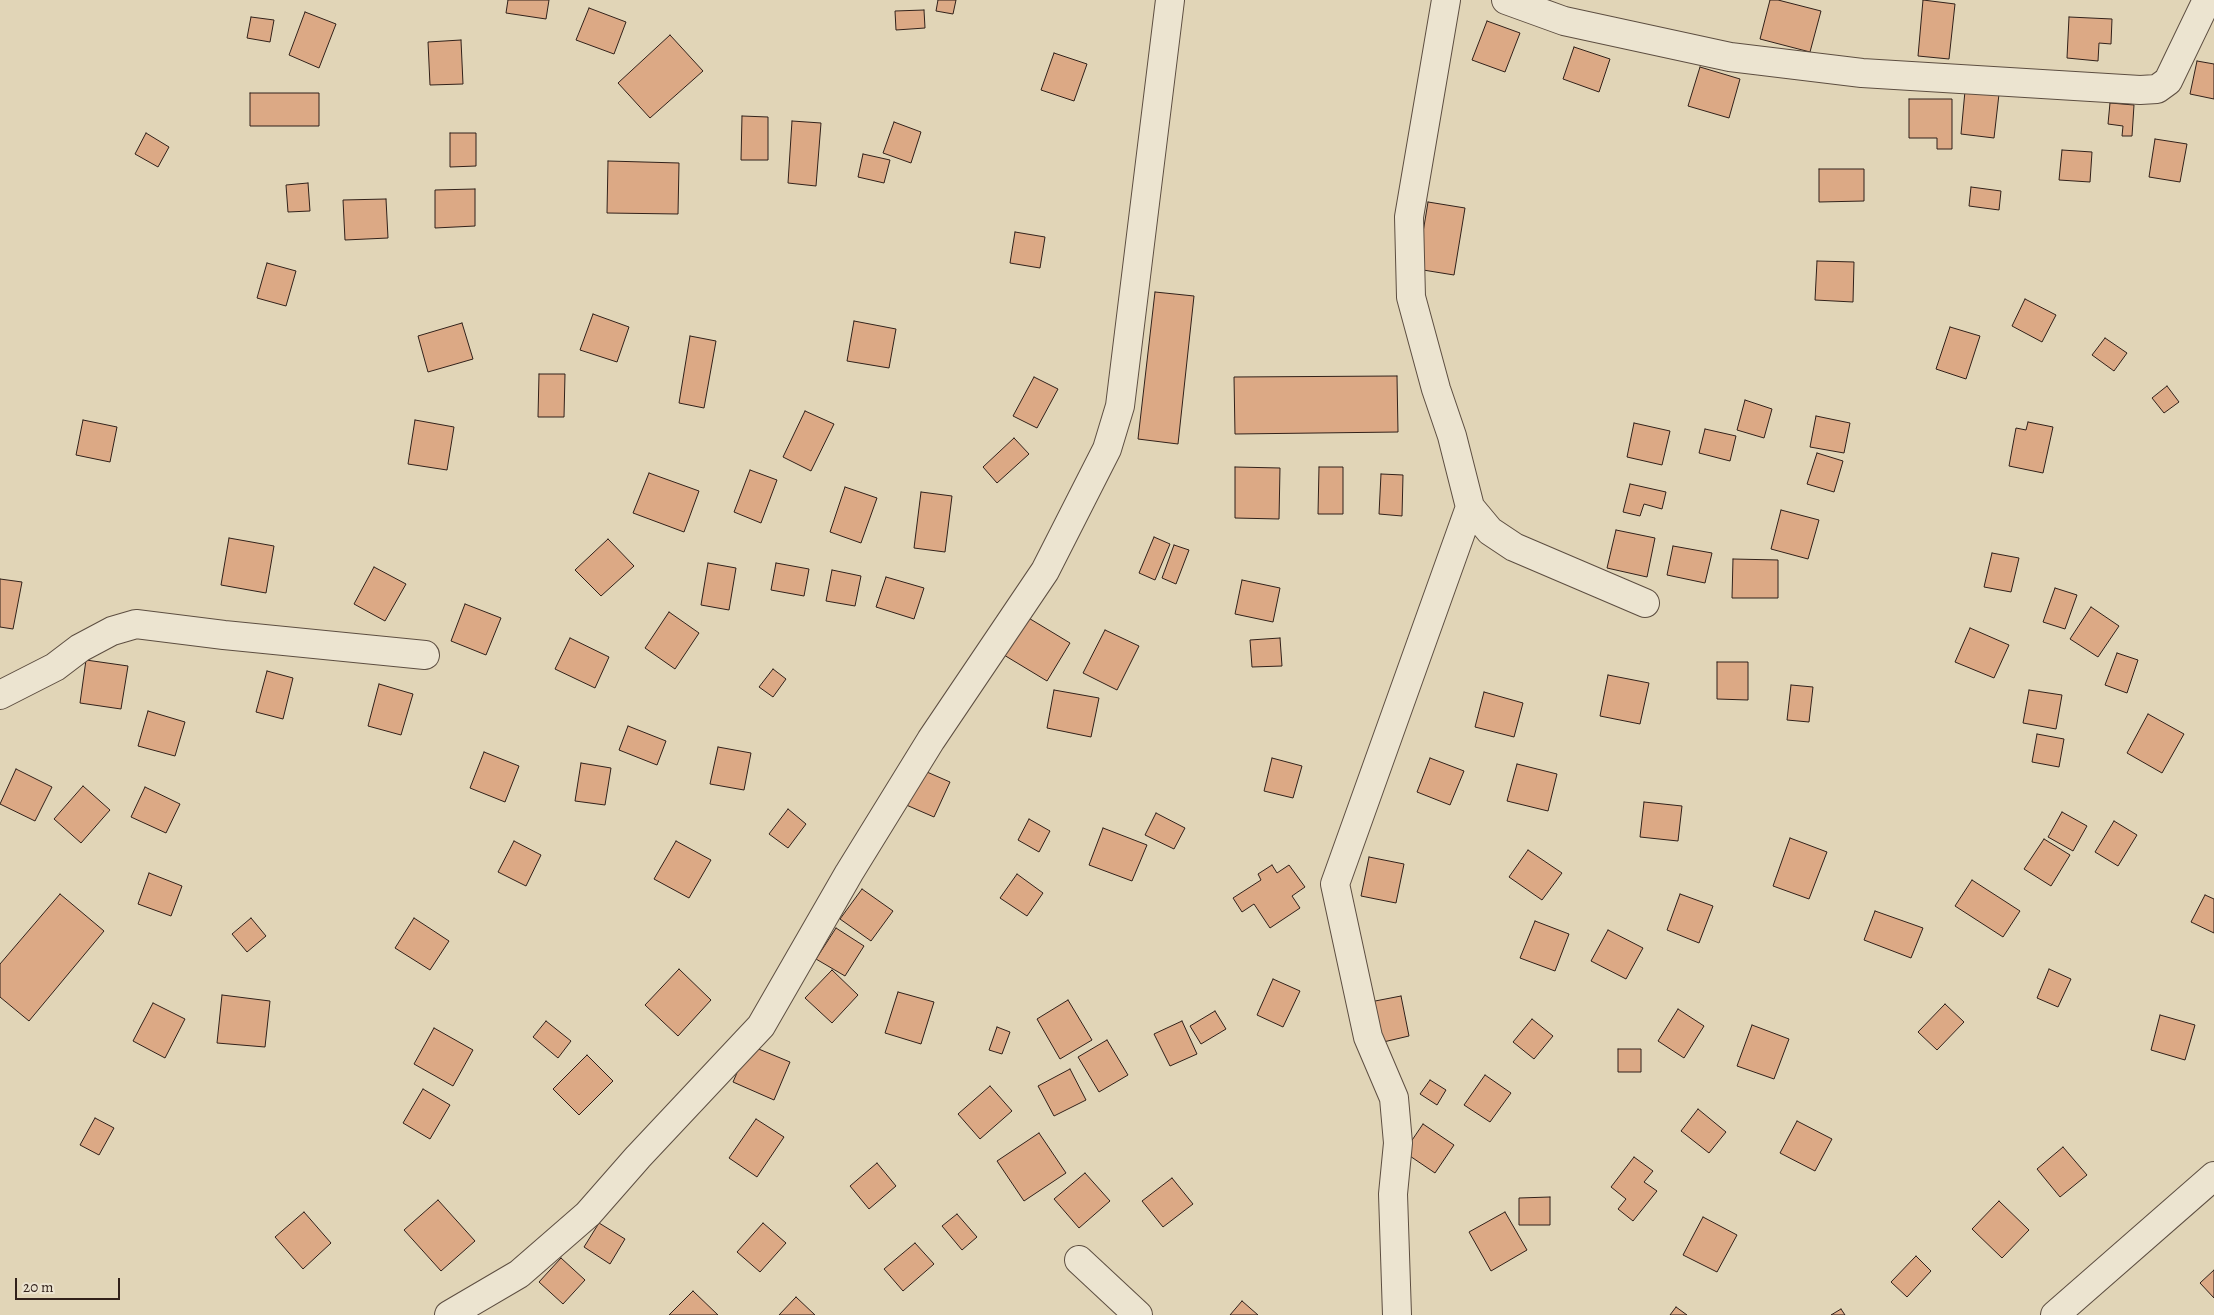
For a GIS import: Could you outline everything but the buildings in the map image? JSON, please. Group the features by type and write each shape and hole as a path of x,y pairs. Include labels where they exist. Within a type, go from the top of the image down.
{"street":[{"path":"449,1315 519,1274 588,1214 638,1157 761,1026 849,873 931,740 1045,571 1107,449 1120,406 1170,0"},
{"path":"1446,0 1409,217 1411,298 1436,389 1452,436 1470,507 1490,531 1514,547 1645,603"},
{"path":"1506,0 1564,21 1730,57 1862,73 2140,90 2157,89 2168,81 2207,0"},
{"path":"1397,1315 1393,1194 1398,1143 1394,1098 1368,1037 1335,884 1470,507"},
{"path":"0,695 55,667 80,648 112,631 136,624 224,635 425,655"},
{"path":"2055,1315 2214,1176"},
{"path":"1079,1260 1138,1315"}]}
